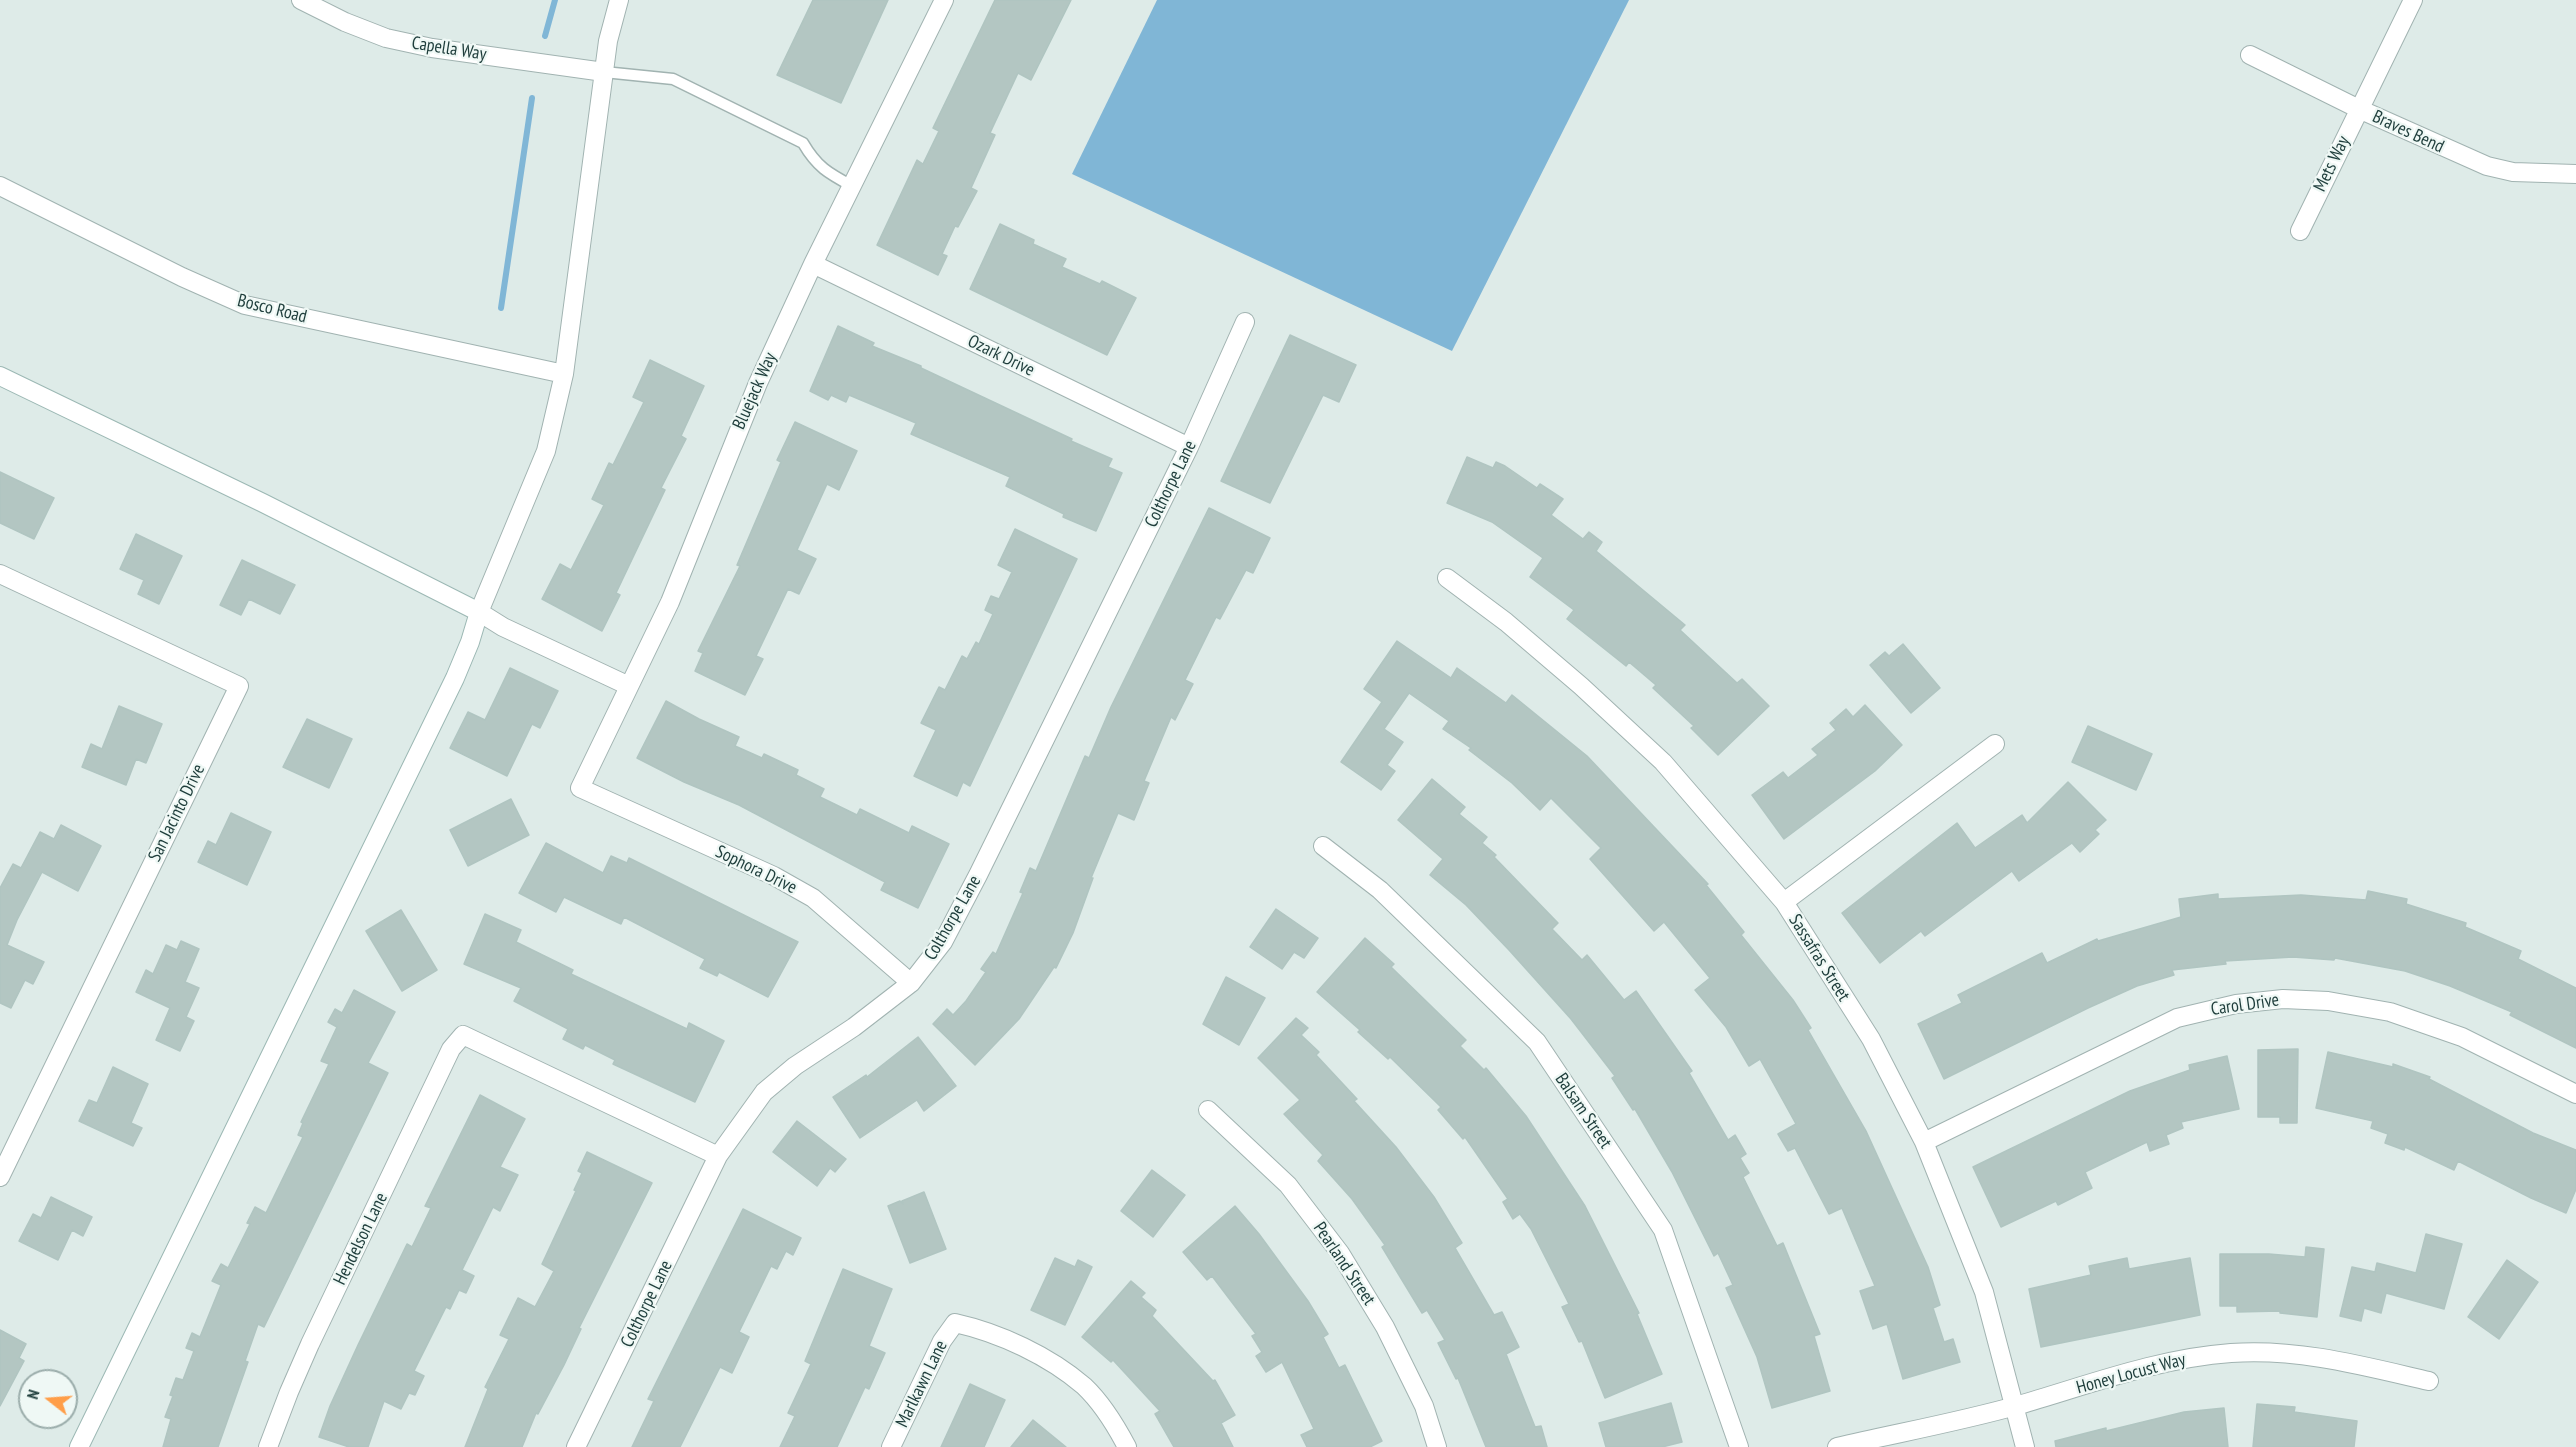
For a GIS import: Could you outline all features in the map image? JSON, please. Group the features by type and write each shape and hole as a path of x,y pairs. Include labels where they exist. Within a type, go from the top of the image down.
{"street":[{"name":"Capella Way","path":"301,0 345,22 386,38 432,48 604,72"},
{"path":"79,1447 455,678 479,612 546,451 564,374 608,41 619,0"},
{"name":"Bluejack Way","path":"580,788 670,602 758,383 813,264 944,0"},
{"name":"Mets Way","path":"2300,231 2413,0"},
{"name":"Braves Bend","path":"2250,56 2359,109 2487,166 2513,172 2576,174"},
{"name":"Bosco Road","path":"0,186 182,278 245,305 564,374"},
{"name":"Ozark Drive","path":"813,264 1189,447"},
{"name":"Colthorpe Lane","path":"576,1447 718,1156 764,1092 795,1066 862,1021 911,983 943,942 1189,447 1245,322"},
{"path":"0,376 273,508 479,612 503,627 629,686"},
{"name":"San Jacinto Drive","path":"0,574 239,686 0,1177"},
{"name":"Sassafras Street","path":"1447,578 1506,622 1581,686 1663,762 1784,902 1870,1039 1924,1142 1984,1292 2025,1447"},
{"path":"1784,902 1995,744"},
{"name":"Sophora Drive","path":"580,788 774,876 813,898 911,983"},
{"name":"Balsam Street","path":"1323,846 1380,890 1537,1042 1663,1230 1739,1447"},
{"name":"Carol Drive","path":"1924,1142 2177,1018 2236,1004 2283,999 2328,1001 2390,1012 2462,1037 2576,1094"},
{"name":"Hendelson Lane","path":"268,1447 315,1333 451,1049 463,1035 718,1156"},
{"name":"Pearland Street","path":"1208,1110 1288,1185 1340,1253 1385,1327 1424,1406 1437,1447"},
{"name":"Marlkawn Lane","path":"891,1447 942,1341 955,1323 1004,1339 1047,1360 1084,1387 1102,1406 1127,1447"},
{"name":"Honey Locust Way","path":"1837,1447 2016,1406 2175,1360 2232,1353 2293,1354 2341,1360 2429,1381"}],"lane":[{"path":"604,72 673,79 803,143 812,158 824,171 852,186"}],"water":[{"path":"1157,0 1629,0 1452,351 1072,174"}],"building":[{"path":"813,0 888,0 841,103 777,75"},
{"path":"995,0 1071,0 1031,80 1018,73 990,133 995,135 971,188 977,191 958,227 955,226 942,254 947,256 938,275 877,245 917,160 923,164 939,131 933,128"},
{"path":"1000,224 1034,240 1033,244 1066,259 1062,267 1100,284 1102,281 1136,298 1107,355 970,289"},
{"path":"838,326 874,343 872,346 921,366 1112,459 1108,467 1122,473 1096,531 1063,517 1064,514 1006,486 1010,477 911,434 916,423 849,395 846,402 831,395 828,400 810,391"},
{"path":"1290,335 1356,365 1339,402 1323,395 1270,503 1221,481"},
{"path":"650,360 704,386 681,436 686,439 661,488 665,490 616,593 620,595 602,631 542,599 560,564 571,570 604,505 592,499 609,463 613,465 644,402 633,397"},
{"path":"795,422 857,451 839,490 827,484 797,550 816,559 799,594 788,589 756,656 763,659 745,695 695,671 703,653 698,651 740,566 737,565 781,462 777,460"},
{"path":"1467,457 1493,468 1496,462 1537,488 1540,484 1563,499 1551,515 1583,539 1589,532 1602,542 1596,551 1685,625 1680,630 1737,683 1742,679 1769,706 1718,755 1691,728 1694,726 1653,688 1656,685 1629,662 1626,666 1567,619 1574,610 1530,577 1543,558 1492,522 1447,503"},
{"path":"0,472 54,498 34,539 0,523"},
{"path":"1209,508 1270,538 1253,573 1246,570 1220,619 1216,617 1185,680 1193,684 1175,720 1171,717 1144,781 1149,783 1134,820 1118,813 1091,878 1093,878 1073,933 1056,968 1054,967 1019,1019 975,1065 933,1024 947,1009 953,1015 966,1001 986,972 981,969 993,952 996,954 1023,893 1020,892 1030,868 1036,871 1085,756 1089,758 1111,707"},
{"path":"1015,529 1077,559 970,786 963,782 957,796 914,776 936,730 921,723 939,687 945,690 962,656 967,659 976,642 979,644 993,614 985,610 991,596 999,599 1012,572 998,565"},
{"path":"136,534 182,556 159,604 138,594 144,580 120,569"},
{"path":"242,560 295,585 280,614 249,599 241,615 220,605"},
{"path":"1397,641 1451,678 1457,668 1506,703 1512,695 1587,756 1708,884 1706,885 1744,932 1741,935 1793,1000 1811,1028 1808,1030 1866,1131 1928,1267 1940,1305 1933,1308 1944,1342 1953,1339 1960,1362 1903,1379 1887,1324 1873,1329 1860,1291 1875,1286 1842,1208 1829,1214 1795,1148 1788,1151 1778,1134 1796,1124 1760,1059 1749,1066 1726,1027 1695,990 1710,978 1664,922 1654,931 1590,859 1601,848 1551,798 1540,810 1512,783 1469,750 1471,748 1443,729 1449,721 1409,693 1384,729 1403,742 1387,765 1395,771 1381,790 1341,762 1382,702 1364,689"},
{"path":"1903,644 1940,688 1911,713 1870,665 1885,652 1889,656"},
{"path":"510,668 558,691 540,728 532,724 507,776 450,748 468,712 485,720"},
{"path":"666,701 739,737 735,746 762,758 764,754 798,770 796,775 824,789 820,797 857,815 860,809 909,833 912,826 949,844 918,908 881,890 885,882 739,805 684,782 637,758"},
{"path":"1865,705 1902,745 1875,771 1784,839 1752,795 1783,772 1788,778 1818,755 1812,749 1836,730 1830,723 1846,709 1853,717"},
{"path":"119,706 162,724 146,763 136,759 126,785 82,767 91,744 102,749"},
{"path":"307,719 352,739 329,788 283,767"},
{"path":"2088,726 2152,754 2136,790 2072,762"},
{"path":"1432,779 1465,807 1459,814 1487,837 1482,843 1496,855 1494,857 1558,923 1552,929 1582,960 1587,955 1624,1000 1636,991 1692,1071 1689,1073 1728,1140 1735,1135 1746,1154 1740,1158 1749,1173 1743,1177 1777,1246 1783,1243 1820,1334 1814,1336 1830,1391 1772,1408 1757,1357 1726,1288 1733,1285 1718,1253 1714,1256 1672,1172 1635,1109 1633,1110 1612,1078 1615,1076 1571,1019 1509,950 1466,905 1430,875 1443,859 1398,820"},
{"path":"2068,782 2106,820 2095,830 2099,834 2080,852 2072,843 2019,881 2012,871 1925,936 1921,931 1880,963 1842,913 1957,823 1975,848 2022,815 2027,823"},
{"path":"511,799 529,835 468,866 450,830"},
{"path":"231,813 271,832 247,885 198,862 208,841 216,845"},
{"path":"61,825 101,846 78,891 42,872 7,945 44,962 33,984 25,980 11,1008 0,1003 0,888 13,864 21,868 40,832 54,839"},
{"path":"546,843 603,873 611,856 627,863 629,858 798,942 768,997 719,972 717,976 700,968 705,959 624,917 621,924 564,897 556,912 519,893"},
{"path":"2368,891 2407,899 2406,904 2466,923 2465,927 2521,951 2518,959 2576,988 2576,1048 2510,1015 2512,1012 2450,986 2405,971 2335,958 2334,960 2293,957 2225,961 2226,964 2172,970 2174,975 2137,986 2088,1008 1944,1079 1918,1024 1962,1003 1958,995 2042,953 2047,963 2097,939 2098,941 2181,917 2179,899 2218,894 2218,899 2301,895 2366,900"},
{"path":"1276,909 1318,938 1304,958 1294,952 1282,969 1250,947"},
{"path":"401,910 437,970 402,991 366,931"},
{"path":"485,914 521,930 516,942 573,970 571,974 687,1029 689,1023 724,1041 695,1102 613,1064 615,1060 585,1045 583,1049 563,1039 568,1029 514,1001 521,988 464,964"},
{"path":"1365,938 1394,964 1391,967 1466,1040 1460,1046 1484,1070 1486,1068 1526,1116 1585,1206 1639,1313 1637,1314 1662,1374 1605,1398 1582,1341 1579,1342 1562,1307 1569,1304 1531,1229 1520,1214 1513,1219 1503,1202 1508,1199 1465,1137 1463,1139 1438,1110 1441,1107 1390,1057 1388,1059 1358,1032 1360,1030 1317,992"},
{"path":"181,941 199,949 185,982 199,988 186,1017 194,1021 180,1051 156,1040 170,1008 136,992 146,970 153,974 166,945 177,950"},
{"path":"1226,977 1265,998 1239,1045 1203,1024"},
{"path":"354,990 395,1012 368,1063 388,1073 264,1327 258,1324 245,1361 248,1362 218,1447 163,1447 171,1419 165,1417 173,1396 170,1395 176,1378 183,1380 194,1351 186,1348 192,1333 200,1337 221,1285 212,1281 221,1264 228,1268 250,1224 247,1223 255,1207 266,1213 303,1137 298,1135 303,1123 301,1122 329,1064 321,1061 337,1027 328,1022 335,1009 342,1013"},
{"path":"1296,1018 1308,1028 1301,1035 1319,1052 1316,1055 1357,1099 1354,1101 1396,1147 1434,1197 1462,1243 1455,1248 1494,1315 1502,1312 1519,1347 1506,1354 1535,1427 1541,1426 1547,1447 1486,1447 1458,1378 1456,1379 1438,1343 1445,1340 1427,1310 1422,1313 1382,1247 1385,1245 1352,1199 1318,1161 1323,1155 1284,1114 1300,1100 1258,1058"},
{"path":"918,1037 956,1086 924,1111 917,1100 860,1138 833,1097 866,1075 867,1077"},
{"path":"2298,1049 2297,1123 2280,1123 2280,1117 2258,1117 2258,1050"},
{"path":"2328,1052 2393,1067 2393,1064 2430,1077 2429,1079 2533,1133 2576,1150 2576,1189 2566,1213 2458,1161 2454,1170 2405,1147 2404,1150 2385,1143 2388,1134 2371,1128 2373,1121 2316,1108"},
{"path":"2227,1056 2239,1109 2181,1122 2183,1128 2166,1135 2169,1144 2150,1151 2147,1142 2085,1172 2092,1188 2058,1205 2056,1201 2001,1227 1973,1167 2130,1091 2190,1070 2189,1065"},
{"path":"113,1067 148,1084 131,1123 142,1128 133,1146 79,1121 89,1100 97,1103"},
{"path":"480,1095 525,1119 500,1167 518,1175 500,1211 493,1207 462,1270 474,1276 466,1293 459,1290 450,1309 446,1307 414,1371 424,1376 415,1395 409,1393 401,1409 384,1401 368,1447 349,1447 319,1437 330,1406 358,1345 407,1244 412,1247 431,1208 425,1206"},
{"path":"797,1121 846,1159 835,1172 830,1168 817,1186 773,1152"},
{"path":"587,1152 652,1183 579,1328 581,1329 564,1365 538,1414 536,1413 522,1447 465,1447 488,1389 485,1387 509,1339 500,1335 518,1298 535,1307 554,1271 542,1264 576,1191 574,1190 582,1173 578,1171"},
{"path":"1152,1170 1185,1195 1153,1237 1121,1211"},
{"path":"924,1192 946,1249 910,1263 888,1206 900,1201 903,1204 902,1201"},
{"path":"51,1197 92,1217 83,1236 72,1230 58,1260 19,1241 33,1214 41,1218"},
{"path":"1235,1206 1259,1234 1308,1301 1328,1334 1323,1337 1339,1368 1345,1365 1382,1441 1370,1447 1307,1447 1301,1435 1314,1429 1282,1362 1266,1372 1256,1356 1262,1352 1252,1336 1256,1334 1212,1276 1207,1280 1183,1252"},
{"path":"743,1209 801,1238 793,1255 786,1251 777,1269 771,1266 739,1332 749,1337 732,1373 720,1367 680,1447 632,1447 654,1401 648,1399"},
{"path":"2426,1234 2462,1244 2444,1309 2386,1293 2381,1313 2364,1308 2361,1321 2340,1316 2352,1267 2375,1272 2377,1263 2416,1273"},
{"path":"2306,1247 2324,1249 2317,1317 2280,1313 2280,1311 2237,1312 2237,1306 2220,1306 2220,1254 2305,1257"},
{"path":"1055,1258 1075,1267 1078,1260 1092,1267 1065,1325 1031,1310"},
{"path":"2127,1258 2129,1269 2190,1258 2200,1315 2041,1347 2029,1289 2091,1275 2089,1266"},
{"path":"2507,1260 2538,1282 2499,1339 2468,1317"},
{"path":"843,1269 892,1289 869,1346 885,1353 869,1389 865,1387 837,1447 780,1447 795,1416 788,1413 811,1364 805,1361"},
{"path":"1131,1281 1145,1293 1141,1297 1156,1310 1152,1316 1213,1381 1215,1380 1235,1415 1221,1423 1233,1447 1174,1447 1155,1414 1160,1411 1113,1360 1111,1362 1082,1337"},
{"path":"0,1330 26,1344 19,1358 24,1361 0,1406"},
{"path":"970,1384 1005,1400 984,1447 941,1447"},
{"path":"1671,1403 1682,1442 1662,1447 1606,1447 1599,1423"},
{"path":"2257,1404 2295,1407 2294,1412 2357,1421 2354,1447 2253,1447"},
{"path":"2224,1408 2228,1447 2056,1447 2055,1441 2106,1428 2106,1431 2184,1412"},
{"path":"1033,1420 1066,1447 1011,1447"}],"waterway":[{"path":"545,36 555,0"},
{"path":"501,308 532,98"}]}
